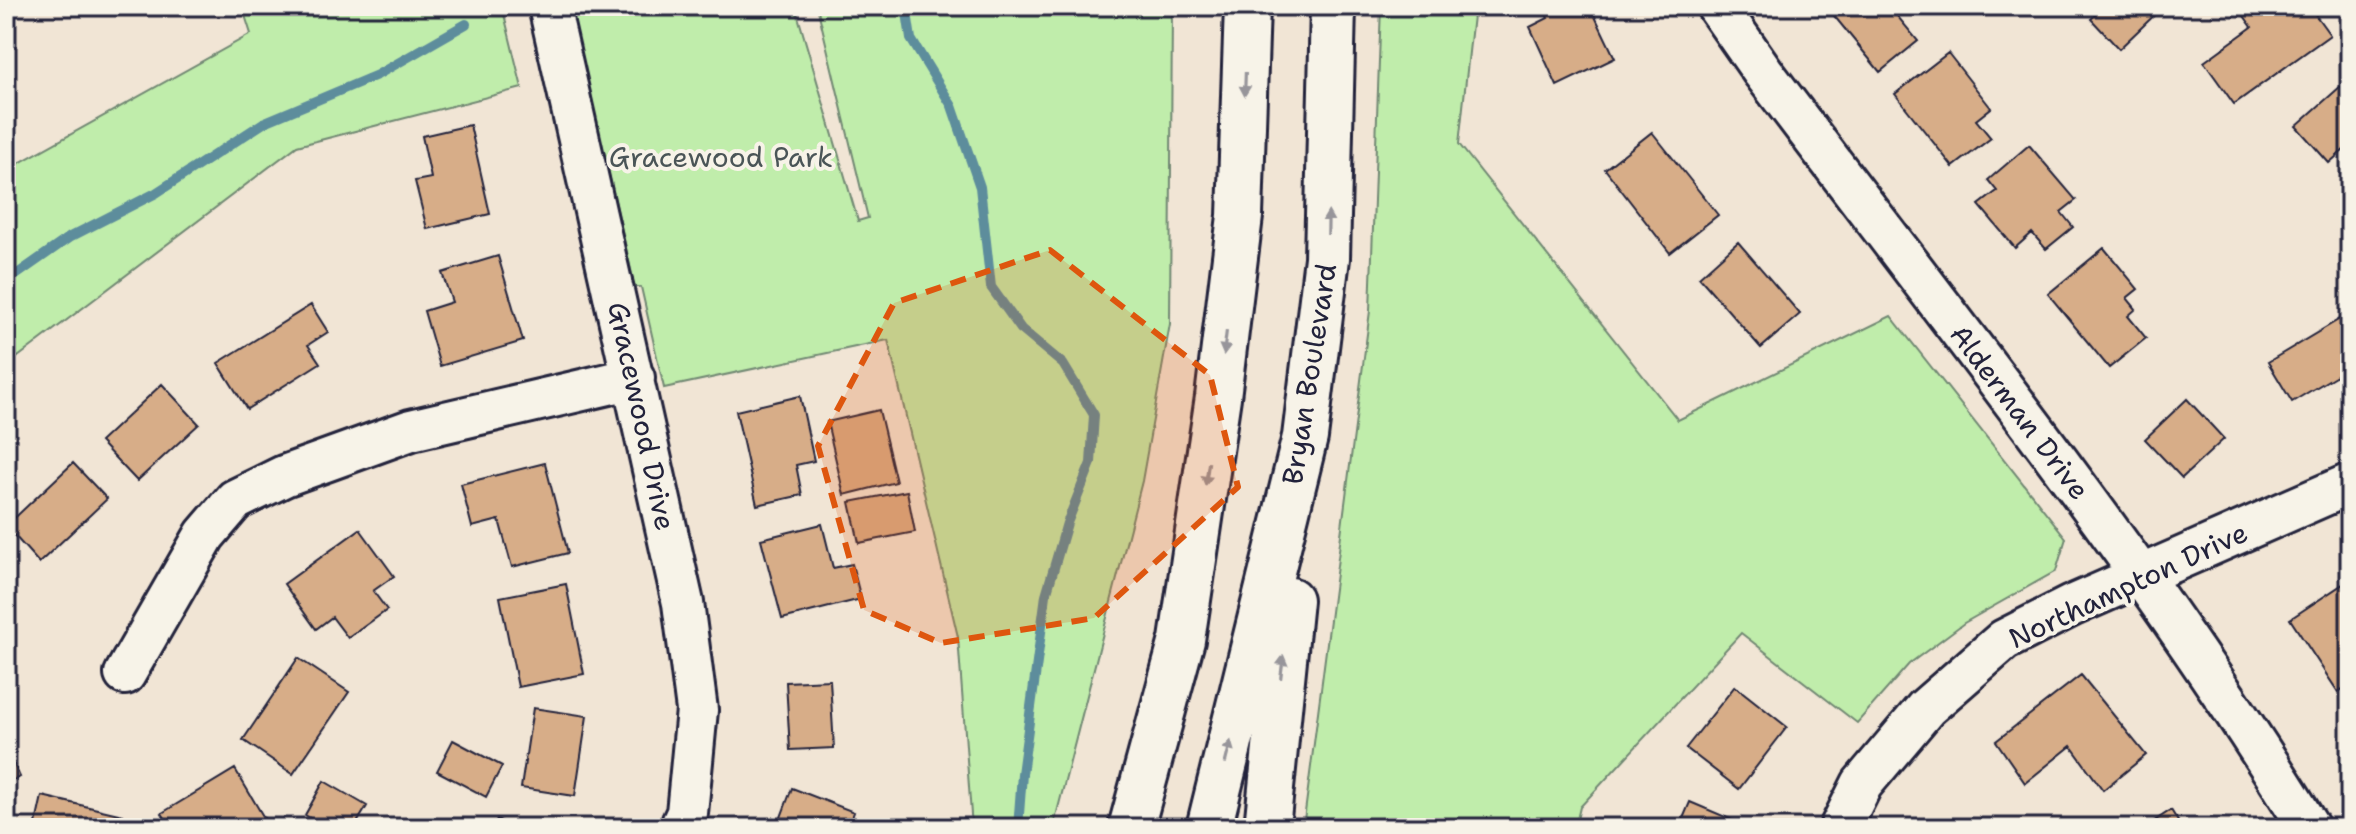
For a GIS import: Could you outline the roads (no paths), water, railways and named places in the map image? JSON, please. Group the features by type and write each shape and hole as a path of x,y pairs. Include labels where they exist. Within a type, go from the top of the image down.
{"highway":[{"path":"1131,828 1182,640 1221,380 1240,216 1247,6"},
{"name":"Bryan Boulevard","path":"1209,828 1305,437 1327,258 1333,6"},
{"path":"1267,828 1299,525 1305,437"},
{"path":"1100,828 1156,639 1191,585"}],"street":[{"name":"Gracewood Drive","path":"549,6 683,603 697,710 687,813 680,828"},
{"name":"Alderman Drive","path":"1717,6 1772,85 2142,574 2253,737 2309,828"},
{"path":"125,674 205,535 235,500 284,476 411,430 634,378"},
{"name":"Northampton Drive","path":"1840,828 1862,784 1926,708 2004,640 2142,574 2350,484"}],"waterway":[{"path":"906,6 911,39 952,106 980,187 991,287 1021,329 1063,364 1094,415 1091,463 1067,523 1046,595 1022,774 1018,828"},
{"path":"6,282 70,237 156,193 265,122 377,75 466,24"}],"park label":[{"name":"Gracewood Park","path":"721,157"}]}
